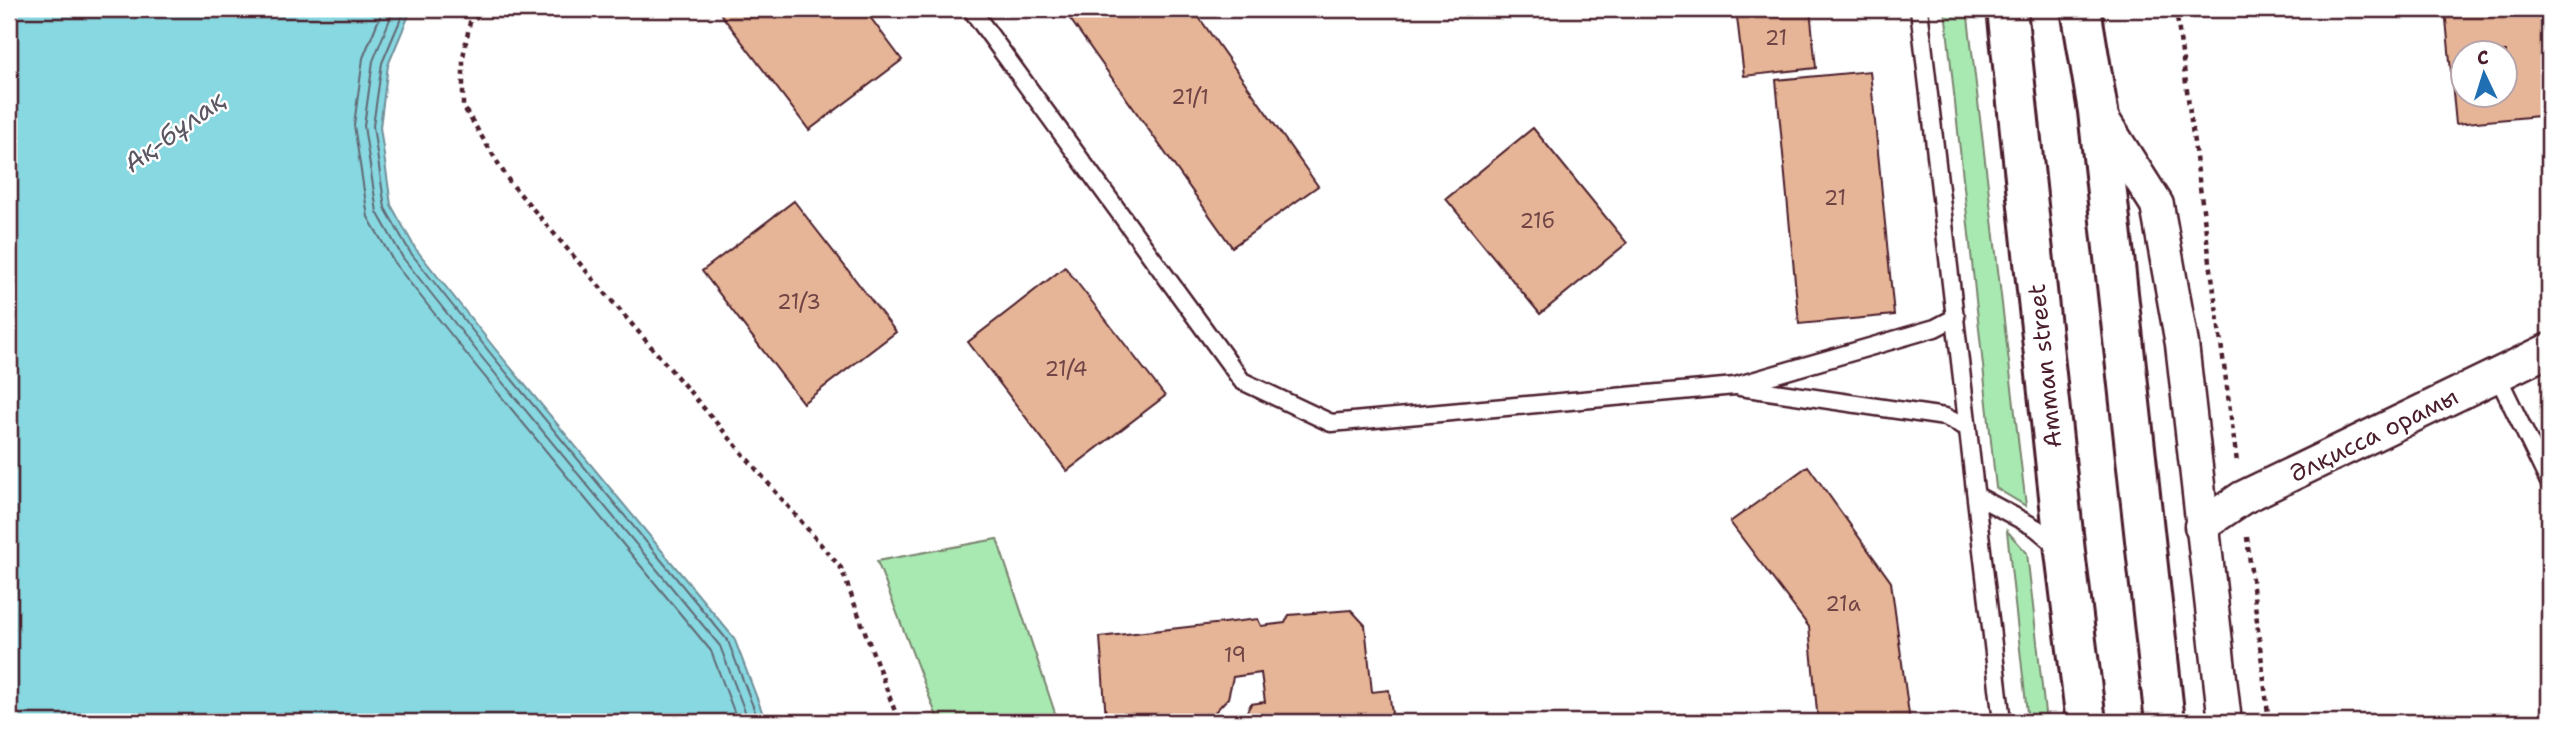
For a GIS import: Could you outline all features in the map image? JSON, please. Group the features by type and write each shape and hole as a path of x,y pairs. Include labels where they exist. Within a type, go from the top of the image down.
{"main road":[{"name":"Amman street","path":"2007,9 2065,552 2086,722"},
{"path":"2081,9 2098,111 2165,722"}],"street":[{"path":"2098,111 2157,205 2182,344 2225,722"},
{"name":"Әлқисса орамы","path":"2201,526 2242,498 2549,350"}],"lane":[{"path":"971,9 1242,381 1331,423 1735,386 1935,328 1956,317"},
{"path":"1919,9 2002,722"},
{"path":"2497,375 2549,482"},
{"path":"1735,386 1945,417 1968,428"},
{"path":"1977,496 2036,528 2065,552"}],"path":[{"path":"486,9 470,22 463,57 463,106 509,181 841,568 899,722"},
{"path":"2176,9 2242,498 2269,722"}],"green space":[{"path":"1945,9 1967,9 2026,506 1996,488"},
{"path":"2007,531 2027,553 2046,722 2028,722"},
{"path":"997,539 1058,722 939,722 877,561"}],"water":[{"name":"Ақ-бұлақ","path":"9,9 414,9 388,65 380,127 391,205 415,248 734,638 766,722 9,722"}],"building":[{"path":"717,9 864,9 902,60 809,130"},
{"path":"1063,9 1193,9 1318,186 1232,247"},
{"path":"1736,9 1810,9 1816,68 1744,76"},
{"path":"2445,9 2549,9 2549,115 2456,124 2454,108 2520,108 2520,38 2450,38 2450,61"},
{"path":"1870,71 1894,315 1799,324 1776,80"},
{"path":"1533,128 1627,243 1540,314 1446,199"},
{"path":"794,201 896,332 803,403 702,271"},
{"path":"1065,267 1165,396 1067,471 968,342"},
{"path":"1808,466 1891,582 1910,722 1818,722 1809,627 1730,522"},
{"path":"1351,610 1365,625 1372,692 1389,690 1393,722 1247,722 1246,713 1251,704 1265,702 1261,673 1233,677 1228,698 1213,714 1106,720 1100,637 1258,619 1261,626 1285,623 1289,615"}]}
